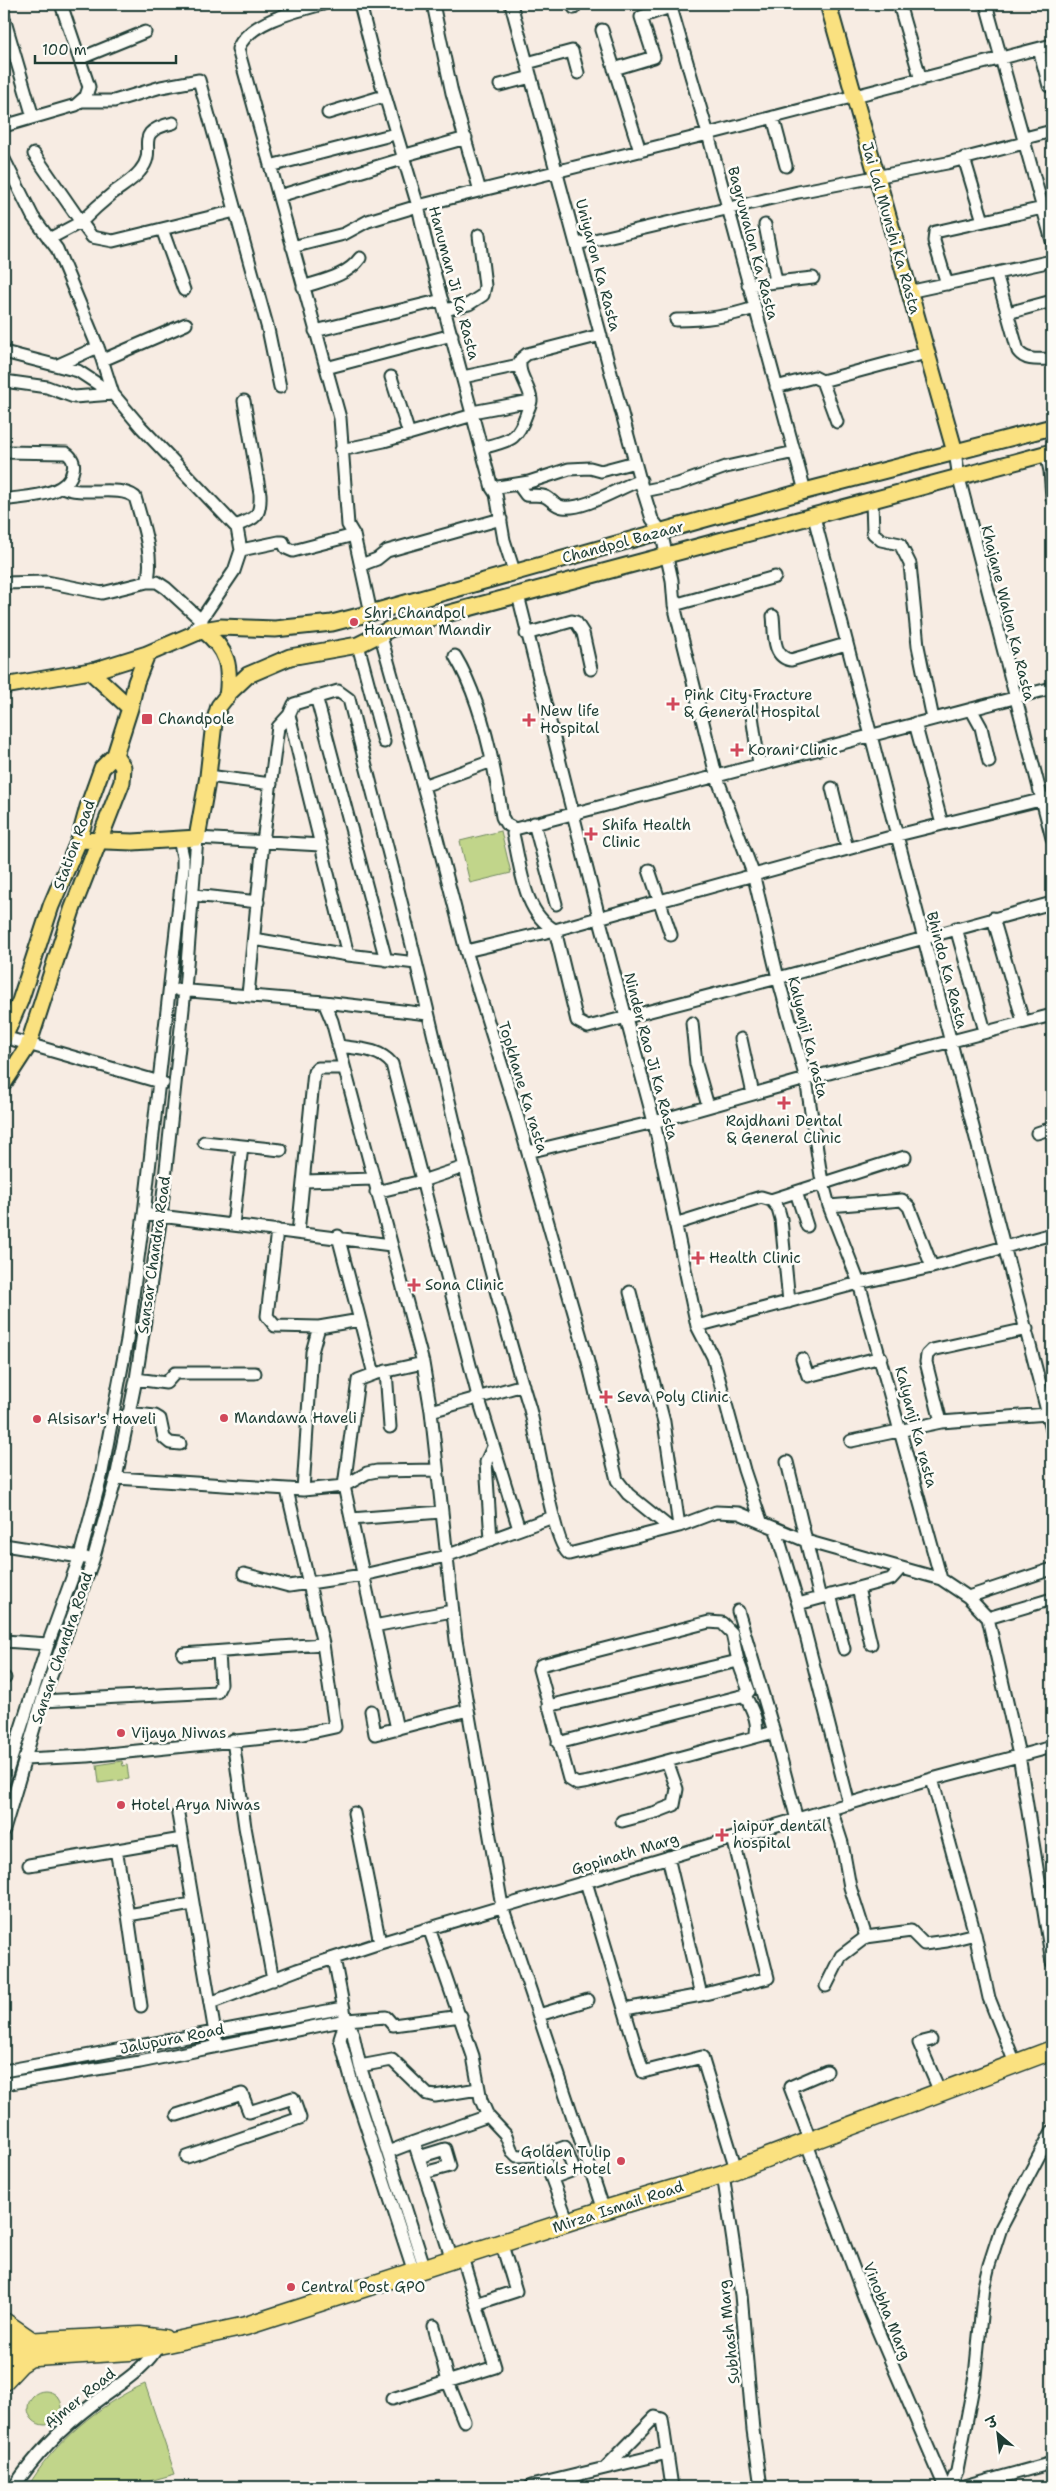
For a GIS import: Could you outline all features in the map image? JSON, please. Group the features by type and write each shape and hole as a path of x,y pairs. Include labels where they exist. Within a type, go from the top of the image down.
{"highway":[{"name":"Mirza Ismail Road","path":"4,2343 30,2349 130,2351 246,2326 729,2171 809,2143 1052,2050"},
{"path":"4,2322 30,2349 20,2364 4,2381"},
{"name":"Mirza Ismail Road","path":"4,2359 30,2349"}],"main road":[{"name":"Jai Lal Munshi Ka Rasta","path":"828,4 852,96 877,176 908,292 955,452"},
{"name":"Chandpol Bazaar","path":"4,686 90,672 147,654 199,628 276,629 332,623 514,571 726,515 805,491 1052,427"},
{"name":"Chandpol Bazaar","path":"248,676 290,658 358,645 380,633 518,594 814,517 1049,452"},
{"path":"199,628 217,641 227,658 229,682 227,697"},
{"name":"Station Road","path":"4,1038 20,1001 51,906 79,840 102,768 115,755 136,682 147,654"},
{"path":"90,672 130,708"},
{"name":"Sansar Chandra Road","path":"197,838 208,776 214,723 219,706 248,676"},
{"path":"4,1083 28,1046 72,910 122,782 123,767 115,755"},
{"path":"79,840 133,842 197,838"}],"street":[{"path":"4,126 76,105 82,101 89,87 61,4"},
{"path":"322,4 303,5 250,31 242,39 238,49 340,418 348,525 354,535 370,613"},
{"name":"Hanuman Ji Ka Rasta","path":"360,4 384,96 418,206 492,488 496,494 504,540 514,571"},
{"path":"433,4 452,93 480,191"},
{"name":"Uniyaron Ka Rasta","path":"511,4 635,462 652,519 661,531"},
{"path":"899,4 921,80"},
{"path":"986,4 1052,241"},
{"path":"614,69 654,56 640,17 670,5"},
{"name":"Bagruwalon Ka Rasta","path":"670,5 708,134 805,491"},
{"path":"4,18 33,117"},
{"path":"602,30 640,151"},
{"path":"80,58 144,32"},
{"path":"292,247 344,234 368,221 418,206 1001,60 1052,45"},
{"path":"1039,49 1049,86"},
{"path":"527,63 572,51 578,73"},
{"path":"500,86 531,77"},
{"path":"82,101 114,101 162,87 199,80 268,329 280,387"},
{"path":"328,113 384,96"},
{"path":"773,117 786,166"},
{"path":"50,239 81,222 139,173 147,157 147,139 150,132 157,127 173,123"},
{"path":"1024,143 1025,138 1052,131"},
{"path":"270,166 395,134"},
{"path":"278,196 466,138"},
{"path":"577,244 798,192 964,158 1024,143"},
{"path":"34,154 92,237 113,241 235,211"},
{"path":"964,158 983,221"},
{"path":"4,159 33,217 57,249 71,278 98,347 113,394"},
{"path":"946,284 934,241 936,232 1043,208"},
{"path":"766,225 776,281"},
{"path":"162,230 184,290"},
{"path":"316,331 444,305 469,304 483,295 484,286 478,235"},
{"path":"304,287 345,272 360,258"},
{"path":"908,292 1052,261"},
{"path":"996,273 1018,351 1028,359 1052,359"},
{"path":"748,285 814,278"},
{"path":"1008,313 1052,301"},
{"path":"676,320 720,318 754,308"},
{"path":"102,360 186,324"},
{"path":"326,368 452,335"},
{"path":"482,448 511,439 518,434 531,401 519,365 520,359 527,354 601,335"},
{"path":"58,365 98,347"},
{"path":"4,352 78,371 113,394 141,427 237,528 241,550 234,571 199,628 166,588 157,582 147,582 102,593 47,582 4,583"},
{"path":"776,388 814,377 822,381 926,353"},
{"path":"463,376 519,365"},
{"path":"391,378 410,434"},
{"path":"4,381 47,387 74,397 113,394"},
{"path":"822,381 837,422"},
{"path":"235,526 252,520 261,507 244,401"},
{"path":"341,450 410,434 473,414 531,401"},
{"path":"4,452 66,453 70,456 74,465 72,477 62,487 4,500"},
{"path":"518,484 526,495 546,496 556,505 564,508 604,497 622,486 678,484 726,467 795,452"},
{"name":"Khajane Walon Ka Rasta","path":"955,452 959,478 1014,698 1047,798 1052,838"},
{"path":"1049,452 1052,498"},
{"path":"492,488 518,484 569,469 590,468 601,471 635,462"},
{"path":"62,487 75,492 88,493 119,491 130,493 135,497 150,558 151,569 147,582"},
{"path":"872,501 874,533 881,540 900,544 910,564 918,646 933,719"},
{"name":"Bhindo Ka Rasta","path":"814,517 1052,1430"},
{"path":"361,566 378,559 387,550 501,519"},
{"name":"Kalyanji Ka rasta","path":"661,531 667,555 674,605 716,775 753,873 778,978 806,1079 823,1184 829,1206 860,1283 941,1579"},
{"path":"241,550 283,542 286,548 293,551 354,535"},
{"path":"674,605 776,577"},
{"name":"Ninder Rao Ji Ka Rasta","path":"518,594 526,634 654,1122 697,1326 713,1358 744,1470 762,1521"},
{"path":"773,616 776,647 780,656 785,659 791,660 846,644"},
{"path":"526,634 572,621 576,622 583,633 591,669"},
{"name":"Topkhane Ka rasta","path":"380,633 423,786 466,951 528,1152 587,1358 617,1480 628,1494 675,1527"},
{"path":"358,645 384,742"},
{"path":"455,656 466,678 492,761 502,817 506,824 515,829 1052,688"},
{"path":"248,995 262,842 278,727 289,715 294,704 338,691 349,699 416,962 464,1167 531,1412 562,1549 569,1554 675,1527 716,1512 739,1513 806,1541 941,1579 968,1597 988,1618 1019,1755 1049,1928 1052,1962"},
{"path":"316,696 386,960"},
{"path":"750,702 758,764"},
{"path":"971,709 980,727 990,762"},
{"path":"289,715 348,955"},
{"path":"915,723 942,824"},
{"path":"423,786 492,761"},
{"path":"208,776 271,784"},
{"path":"832,788 847,848"},
{"path":"466,951 555,930 847,848 1047,798"},
{"path":"534,823 556,904"},
{"path":"515,829 514,834 528,895 535,914 544,924 555,930 577,1021 588,1027 778,978 1052,903"},
{"path":"197,838 321,845"},
{"name":"Sansar Chandra Road","path":"4,1830 42,1701 93,1560 116,1478 136,1380 161,1216 186,990 197,838"},
{"name":"Sansar Chandra Road","path":"4,1780 48,1644 80,1556 101,1477 126,1340 144,1214 183,868 183,857 179,839"},
{"path":"649,870 671,935"},
{"path":"194,895 258,902"},
{"path":"993,918 1023,1022"},
{"path":"956,928 985,1031"},
{"path":"254,939 348,955 416,962"},
{"path":"169,990 324,1002 428,1014"},
{"path":"324,1002 338,1046 423,1363 431,1411 440,1512 452,1611 502,1906 604,2210"},
{"path":"528,1152 654,1122 950,1040 1052,1015"},
{"path":"692,1023 696,1064 708,1106"},
{"path":"4,1038 175,1085"},
{"path":"741,1039 753,1094"},
{"path":"338,1046 377,1051 386,1056 392,1064 478,1396 519,1529"},
{"path":"298,1233 314,1072 318,1068 344,1068"},
{"path":"1037,1133 1052,1128"},
{"path":"204,1142 281,1150"},
{"path":"233,1225 242,1146"},
{"path":"676,1224 760,1197 771,1200 905,1157"},
{"path":"376,1192 422,1181 464,1167"},
{"path":"304,1181 374,1179"},
{"path":"796,1192 806,1226"},
{"path":"771,1200 778,1208 781,1219 789,1302"},
{"path":"829,1206 902,1200 909,1207 932,1267"},
{"path":"144,1214 298,1233 338,1236 390,1244"},
{"path":"277,1230 267,1316 275,1326 319,1327 360,1320"},
{"path":"697,1326 860,1283 932,1267 1052,1234"},
{"path":"338,1236 374,1374"},
{"path":"630,1292 664,1422 675,1527"},
{"path":"302,1490 312,1352 319,1327"},
{"path":"941,1422 926,1362 927,1355 932,1350 1027,1329"},
{"path":"802,1359 808,1376 881,1358"},
{"path":"397,1729 344,1486 356,1385 364,1376 423,1363"},
{"path":"386,1371 390,1427"},
{"path":"136,1380 166,1383 175,1374 255,1373"},
{"path":"431,1411 478,1396 523,1385"},
{"path":"128,1413 155,1416 160,1419 164,1438 170,1443 180,1444"},
{"path":"852,1441 901,1429 941,1422 1048,1414"},
{"path":"491,1540 486,1462 493,1447"},
{"path":"787,1462 806,1541 844,1649"},
{"path":"116,1478 302,1490 344,1486 377,1471 436,1470"},
{"path":"24,1759 88,1756 303,1734 335,1727 323,1644 287,1490"},
{"path":"350,1519 440,1512"},
{"path":"244,1574 289,1586 362,1575 446,1556 553,1516"},
{"path":"776,1530 798,1604 849,1804"},
{"path":"4,1545 80,1556 93,1560"},
{"path":"798,1604 891,1579 900,1569"},
{"path":"968,1597 1052,1569"},
{"path":"858,1588 871,1644"},
{"path":"988,1618 1052,1599"},
{"path":"738,1610 774,1732 797,1820"},
{"path":"374,1626 452,1611"},
{"path":"558,1743 745,1695 749,1691 738,1661 732,1634 722,1623 709,1622 541,1665 539,1669 548,1706 558,1743 569,1779 576,1784 774,1732"},
{"path":"4,1641 48,1644"},
{"path":"183,1654 219,1653 323,1644"},
{"path":"42,1701 217,1692 221,1684 219,1653"},
{"path":"548,1706 738,1661"},
{"path":"745,1695 756,1718 757,1730 755,1737"},
{"path":"371,1711 374,1734 468,1710"},
{"path":"233,1740 245,1827 273,1980"},
{"name":"Gopinath Marg","path":"210,2003 334,1958 429,1928 932,1779 1052,1747"},
{"path":"622,1821 674,1805 677,1789 667,1761"},
{"path":"932,1779 975,1934 989,1998 1015,2063"},
{"path":"831,1809 842,1843 850,1887 866,1937"},
{"path":"354,1813 380,1943"},
{"path":"178,1814 217,2045"},
{"path":"586,1882 625,2009 701,1995 768,1978 733,1838"},
{"path":"28,1865 182,1839"},
{"path":"116,1850 128,1915 141,2006"},
{"path":"668,1857 701,1995"},
{"path":"128,1915 192,1904"},
{"path":"429,1928 461,2016 473,2056 478,2088 488,2116 505,2134 512,2151 517,2156 542,2156 565,2147 574,2170 552,2178"},
{"path":"826,1986 841,1956 866,1937 911,1931 924,1944 975,1934"},
{"path":"334,1958 344,2014 353,2034 360,2066 388,2152 420,2270"},
{"path":"539,2015 588,2000"},
{"name":"Subhash Marg","path":"625,2009 643,2072 702,2057 729,2171 742,2295 753,2430 761,2487"},
{"path":"344,2014 386,2018 394,2025 461,2016"},
{"path":"344,2014 340,2039 420,2270"},
{"name":"Jalupura Road","path":"4,2071 215,2031 344,2014"},
{"name":"Jalupura Road","path":"4,2084 140,2062 344,2014"},
{"path":"931,2040 919,2043 940,2092"},
{"path":"360,2066 392,2060 427,2094 435,2096 478,2088"},
{"name":"Vinobha Marg","path":"827,2071 790,2087 869,2310 945,2487"},
{"path":"177,2115 242,2094 249,2112 293,2098 300,2118 187,2157"},
{"path":"388,2152 488,2116"},
{"path":"950,2487 957,2471 975,2376 984,2286 989,2265 1001,2228 1052,2131"},
{"path":"392,2399 495,2367 476,2304 424,2173 414,2142"},
{"path":"419,2157 445,2149 450,2166 424,2173"},
{"path":"542,2156 568,2222"},
{"path":"476,2304 516,2291 502,2245"},
{"path":"434,2326 448,2382 464,2421"},
{"name":"Ajmer Road","path":"14,2485 44,2448 66,2426 148,2362 166,2342"},
{"path":"605,2468 654,2417 662,2419 672,2487"},
{"path":"531,2486 666,2453"},
{"path":"965,2487 983,2485 1052,2463"}],"green space":[{"path":"501,831 511,873 470,883 460,841"},
{"path":"122,1761 123,1766 127,1765 129,1779 99,1783 97,1765"},
{"path":"145,2384 175,2474 128,2487 28,2487 50,2456 78,2427 111,2402"},
{"path":"45,2391 57,2396 62,2408 57,2420 45,2425 33,2420 28,2408 33,2396"}],"place":[{"name":"Shri Chandpol Hanuman Mandir","path":"354,622"},
{"name":"Pink City Fracture & General Hospital","path":"673,704"},
{"name":"Chandpole","path":"147,719"},
{"name":"New life Hospital","path":"529,720"},
{"name":"Korani Clinic","path":"737,750"},
{"name":"Shifa Health Clinic","path":"591,834"},
{"name":"Rajdhani Dental & General Clinic","path":"784,1103"},
{"name":"Health Clinic","path":"698,1258"},
{"name":"Sona Clinic","path":"414,1285"},
{"name":"Seva Poly Clinic","path":"606,1397"},
{"name":"Mandawa Haveli","path":"224,1418"},
{"name":"Alsisar's Haveli","path":"37,1419"},
{"name":"Vijaya Niwas","path":"121,1733"},
{"name":"Hotel Arya Niwas","path":"121,1805"},
{"name":"jaipur dental hospital","path":"722,1835"},
{"name":"Golden Tulip Essentials Hotel","path":"621,2161"},
{"name":"Central Post GPO","path":"291,2287"}]}
